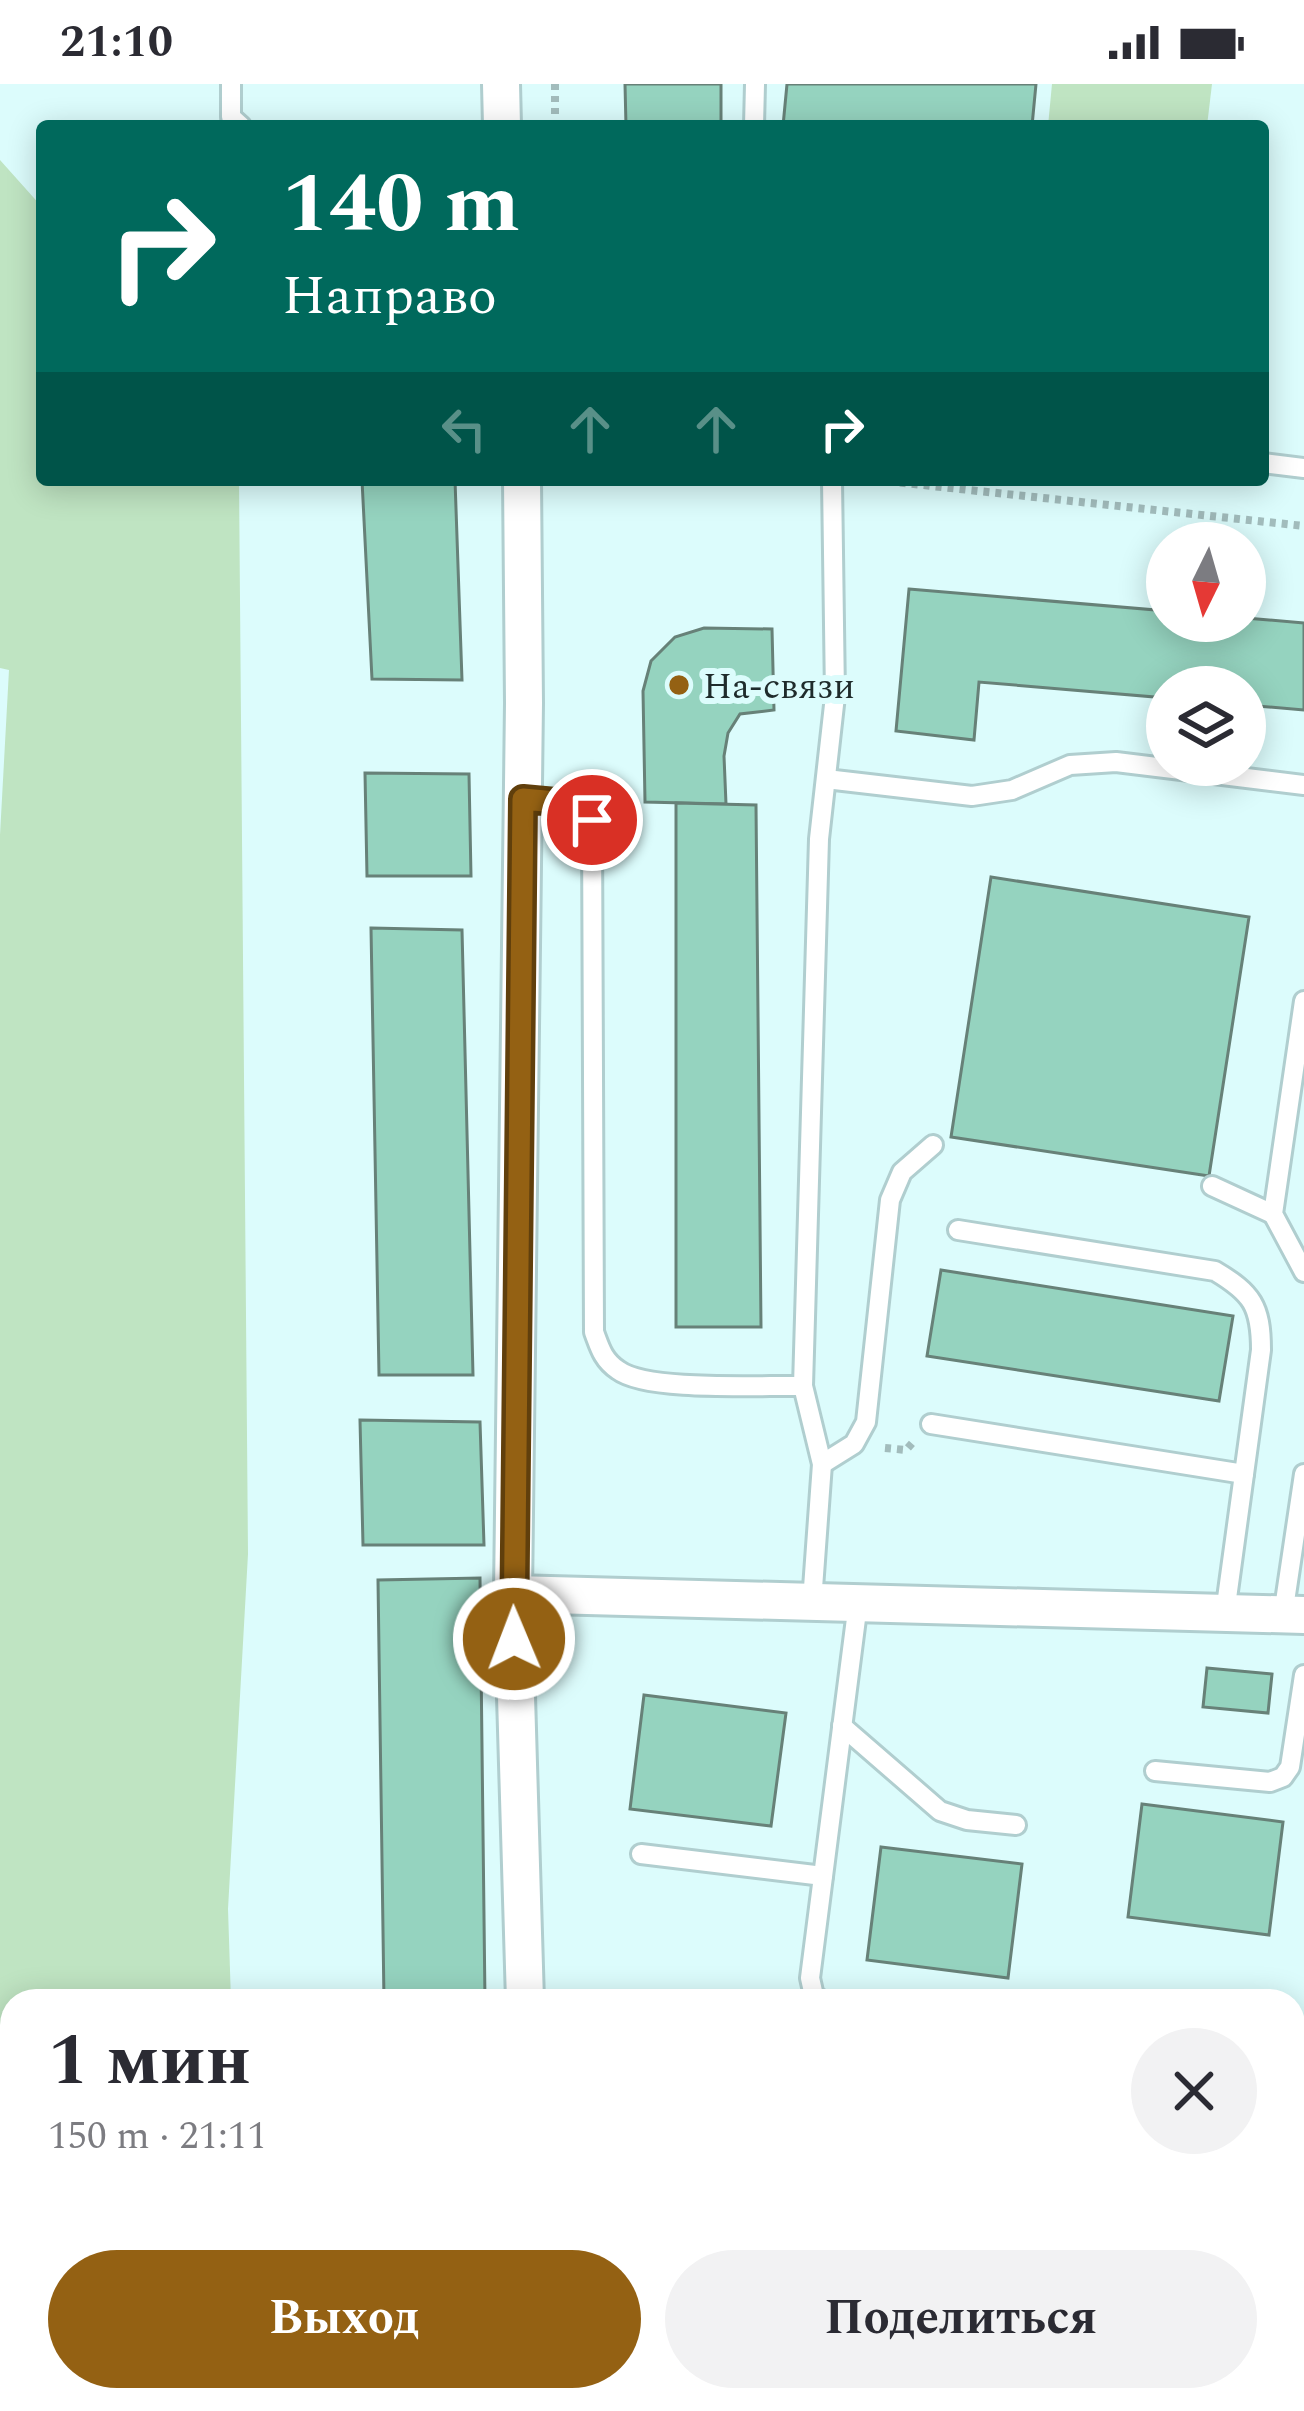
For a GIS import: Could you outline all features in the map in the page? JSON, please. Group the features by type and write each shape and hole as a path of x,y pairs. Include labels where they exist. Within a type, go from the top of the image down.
{"street":[{"path":"501,84 502,120"},
{"path":"521,486 523,799 513,1594 525,1989"},
{"path":"513,1594 1293,1615"}],"lane":[{"path":"231,84 234,120"},
{"path":"754,120 755,84"},
{"path":"1269,464 1304,468"},
{"path":"812,1602 822,1463 802,1386 819,839 835,696 832,486"},
{"path":"826,779 972,796 1012,790 1070,765 1116,762 1304,785"},
{"path":"523,799 577,804 587,809 592,820 595,1331 602,1356 621,1373 646,1382 802,1386"},
{"path":"1304,1000 1273,1214 1304,1272"},
{"path":"822,1463 854,1444 866,1422 890,1200 902,1172 933,1145"},
{"path":"1211,1186 1273,1214"},
{"path":"958,1230 1214,1271 1245,1289 1261,1321 1261,1350 1225,1613"},
{"path":"932,1424 1244,1474"},
{"path":"1293,1615 1304,1474"},
{"path":"812,1989 809,1978 858,1603"},
{"path":"1155,1771 1270,1782 1283,1778 1290,1767 1304,1676"},
{"path":"842,1726 940,1811 968,1820 1016,1825"},
{"path":"641,1854 823,1876"}],"path":[{"path":"555,84 555,120"},
{"path":"932,486 1304,526"}],"green space":[{"path":"1052,84 1212,84 1208,120 1049,120"},
{"path":"0,160 36,200 36,486 239,486 248,1554 228,1909 231,1989 0,1989 0,835 9,670 0,668"}],"building":[{"path":"625,84 721,84 721,120 626,120"},
{"path":"787,84 1036,84 1033,120 784,120"},
{"path":"362,486 455,486 462,680 372,679"},
{"path":"909,589 1146,609 1146,642 1266,642 1266,620 1304,623 1304,710 1266,707 1266,666 1146,666 1146,696 979,682 974,740 896,731"},
{"path":"704,628 772,629 774,710 740,714 728,733 726,804 645,802 643,691 651,661 675,637"},
{"path":"365,773 469,774 471,876 367,876"},
{"path":"676,803 756,805 761,1327 676,1327"},
{"path":"991,877 1249,917 1209,1176 951,1137"},
{"path":"371,928 462,930 473,1375 379,1375"},
{"path":"941,1270 1233,1316 1219,1401 927,1356"},
{"path":"360,1420 480,1422 484,1545 363,1545"},
{"path":"480,1578 485,1989 384,1989 378,1580"},
{"path":"1207,1668 1272,1674 1268,1713 1203,1707"},
{"path":"644,1695 786,1713 771,1826 630,1809"},
{"path":"1142,1804 1283,1822 1269,1935 1128,1917"},
{"path":"881,1847 1022,1864 1008,1978 867,1960"}],"place":[{"name":"На-связи","path":"679,685"}],"route":[{"path":"514,1639 523,799 577,804 587,809 592,820"}]}
